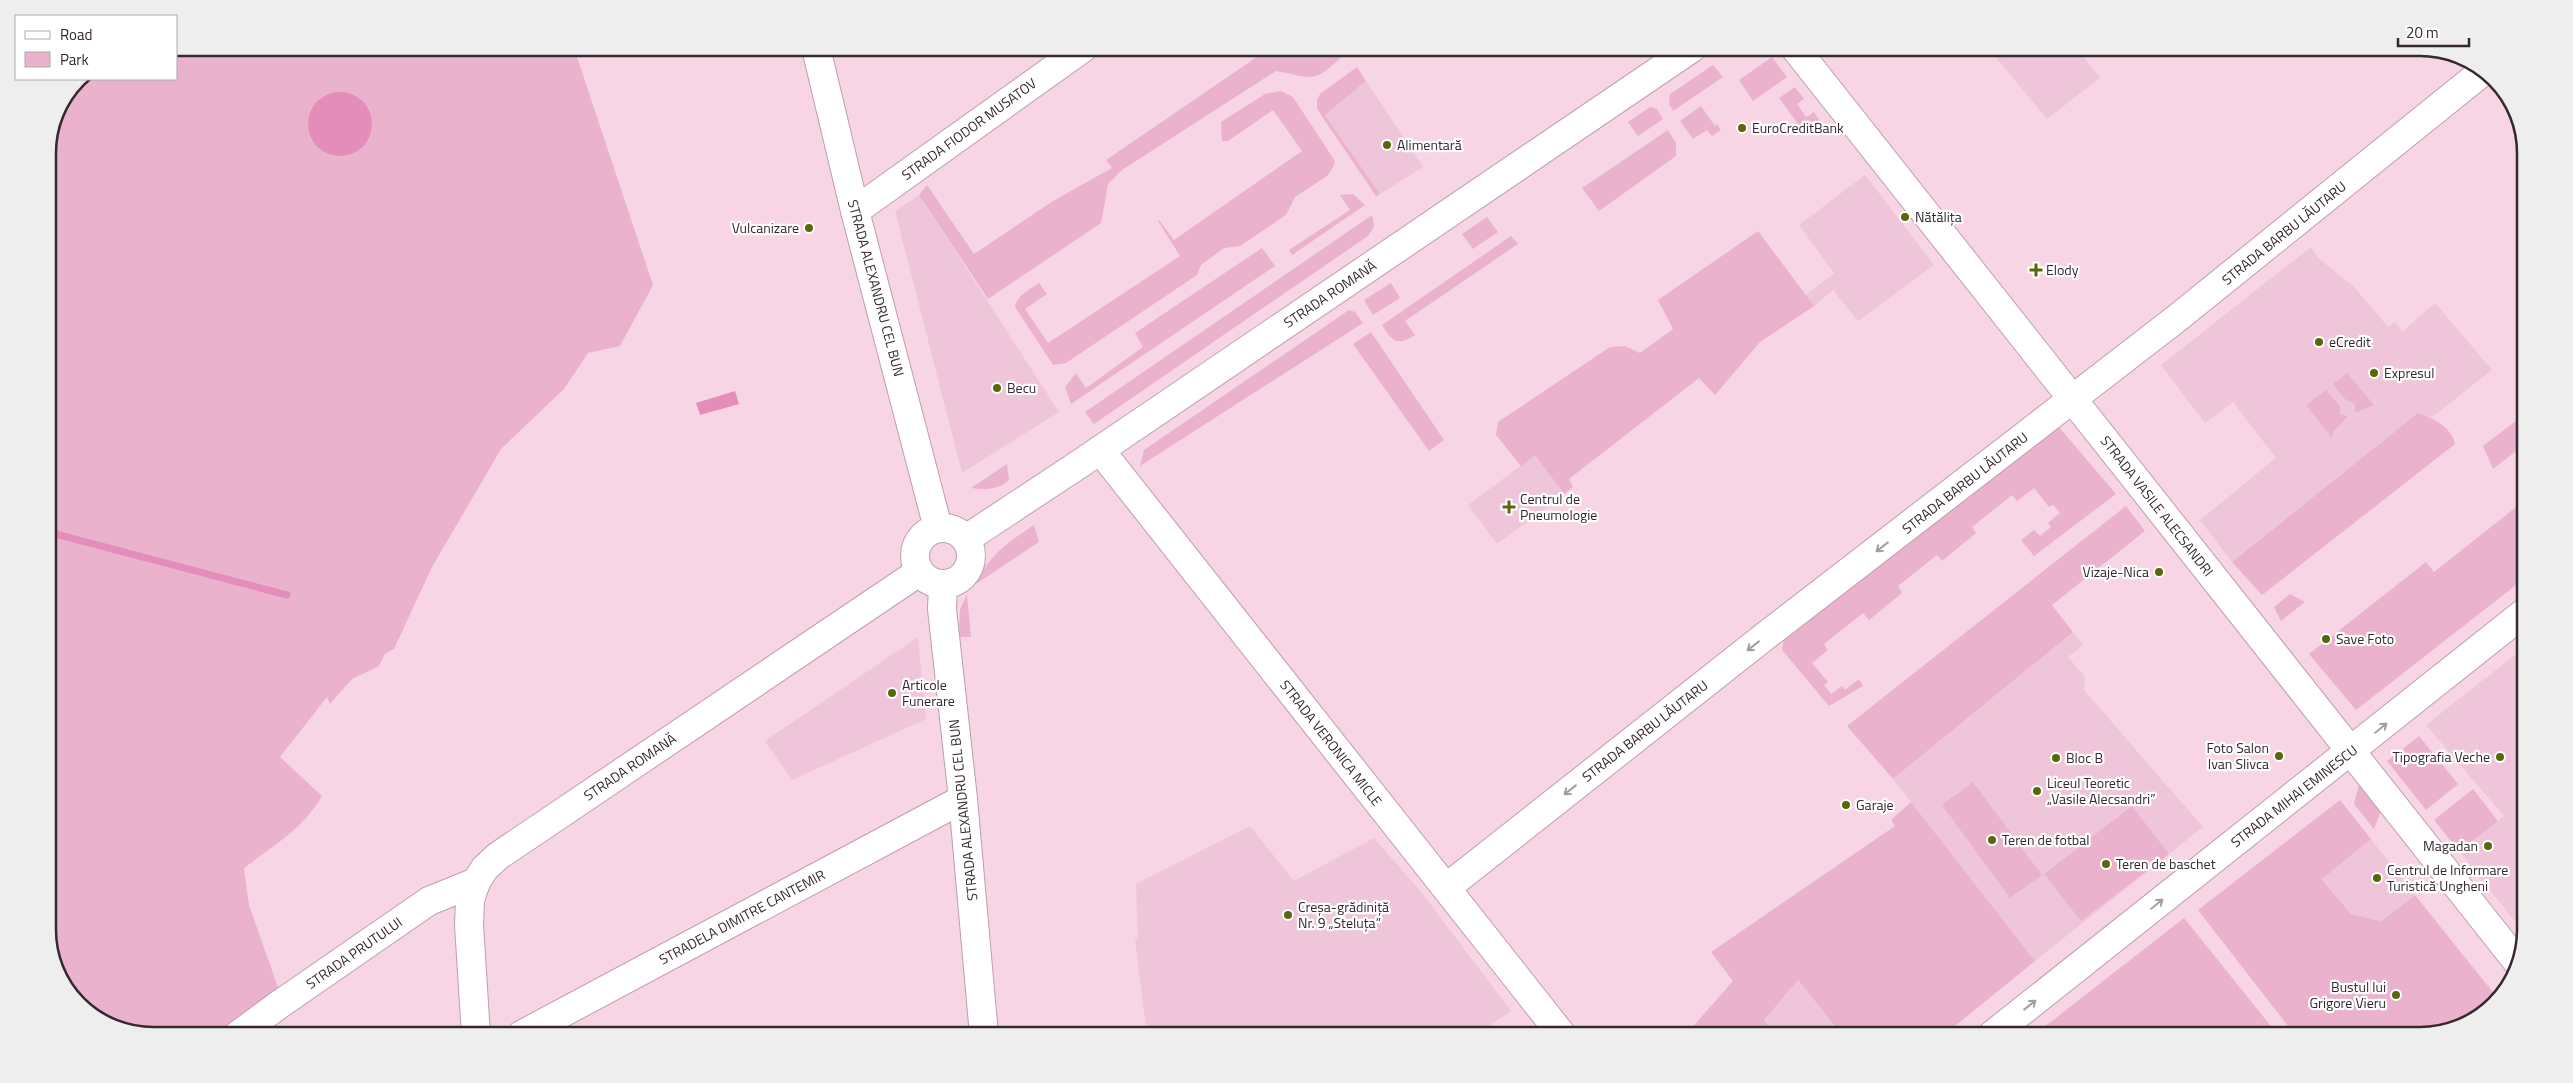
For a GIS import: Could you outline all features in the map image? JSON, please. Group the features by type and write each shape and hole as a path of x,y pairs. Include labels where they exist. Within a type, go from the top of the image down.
{"street":[{"name":"STRADA ALEXANDRU CEL BUN","path":"818,56 855,211 938,528"},
{"name":"STRADA FIODOR MUSATOV","path":"855,211 1072,56"},
{"name":"STRADA ROMANĂ","path":"966,538 1100,450 1680,56"},
{"name":"STRADA VASILE ALECSANDRI","path":"1800,56 2513,957"},
{"name":"STRADA BARBU LĂUTARU","path":"1446,888 1764,638 2176,320 2478,75"},
{"name":"STRADA VERONICA MICLE","path":"1100,450 1555,1027"},
{"path":"938,528 949,528 966,538 971,558 969,568 962,577 954,582 934,583 919,572 915,554 917,545 930,531 938,528"},
{"name":"STRADA ROMANĂ","path":"475,1027 469,925 470,900 476,882 498,856 919,572"},
{"name":"STRADA ALEXANDRU CEL BUN","path":"943,584 942,609 963,799 983,1027"},
{"name":"STRADA MIHAI EMINESCU","path":"2003,1027 2517,618"},
{"name":"STRADELA DIMITRE CANTEMIR","path":"538,1027 963,799"},
{"name":"STRADA PRUTULUI","path":"250,1027 429,901 476,882"}],"shaded area":[{"path":"1995,56 2082,56 2100,78 2047,119"},
{"path":"1366,81 1423,167 1380,194 1325,115"},
{"path":"340,92 352,95 363,101 369,112 372,124 369,136 363,147 352,153 340,156 328,153 317,147 311,136 308,124 311,112 317,101 328,95"},
{"path":"1865,175 1934,265 1858,321 1833,290 1814,306 1806,295 1834,273 1799,225"},
{"path":"919,195 1059,412 962,473 895,211"},
{"path":"2311,247 2318,258 2354,287 2388,327 2395,322 2403,331 2435,303 2492,370 2432,417 2418,413 2232,562 2200,520 2276,458 2233,402 2205,423 2161,365"},
{"path":"735,391 739,404 700,415 696,403"},
{"path":"1535,455 1564,494 1497,544 1468,505"},
{"name":"Liceul Teoretic „Vasile Alecsandri”","path":"2073,632 2083,645 2068,657 2085,677 2084,690 2203,827 2035,961 1893,779"},
{"path":"918,637 926,719 792,780 765,741"},
{"path":"2517,653 2517,924 2459,851 2504,816 2426,725"},
{"name":"Creșa-grădiniță Nr. 9 „Steluța”","path":"1250,826 1294,881 1374,838 1422,893 1511,1011 1487,1027 1146,1027 1135,940 1138,938 1136,884"},
{"path":"2371,839 2415,895 2381,921 2351,914 2322,878"},
{"path":"1798,980 1836,1027 1770,1027 1764,1020"}],"green space":[{"path":"178,56 577,56 653,285 620,346 588,353 564,389 501,449 432,567 394,649 385,654 379,666 352,679 330,704 327,697 280,757 322,796 297,827 244,868 249,905 279,990 228,1027 141,1026 116,1019 89,1003 73,984 61,961 56,936 56,147 60,128 69,105 89,80 178,80"},
{"path":"1258,56 1343,56 1328,69 1315,76 1301,76 1276,71 1122,170 1108,184 1101,223 988,299 919,195 927,185 974,254 1053,201 1112,168 1106,160"},
{"path":"1772,57 1787,77 1753,101 1739,80"},
{"path":"1713,65 1723,77 1673,111 1669,104 1670,94"},
{"path":"1357,67 1366,81 1325,115 1380,194 1376,196 1317,109 1317,100 1320,94"},
{"path":"1795,87 1804,99 1797,104 1806,117 1814,112 1819,120 1804,132 1779,98"},
{"path":"1281,91 1293,97 1333,158 1335,162 1327,176 1295,197 1286,215 1240,246 1224,248 1201,265 1197,275 1066,363 1053,365 1015,307 1018,299 1039,283 1047,294 1025,309 1048,343 1180,256 1159,220 1174,240 1302,151 1273,110 1228,141 1222,141 1221,122 1265,94"},
{"path":"1701,106 1715,126 1717,124 1721,130 1712,136 1707,130 1693,139 1680,121"},
{"path":"1650,107 1657,109 1663,119 1638,136 1628,122"},
{"path":"1668,130 1676,143 1676,156 1599,211 1582,188"},
{"path":"1353,194 1365,205 1292,255 1289,250 1350,210 1340,195"},
{"path":"1372,215 1374,226 1368,236 1094,424 1085,412"},
{"path":"1487,217 1498,232 1473,249 1462,234"},
{"path":"1758,231 1814,306 1760,342 1715,395 1699,378 1569,479 1573,487 1564,494 1535,455 1521,466 1496,435 1498,422 1610,347 1625,346 1640,353 1673,329 1658,300"},
{"path":"1511,236 1518,244 1405,321 1415,335 1404,341 1395,341 1389,335 1382,325"},
{"path":"1262,248 1275,266 1071,404 1065,387 1076,373 1086,388 1143,347 1135,333"},
{"path":"1391,283 1400,298 1373,315 1364,300"},
{"path":"1349,310 1355,312 1363,323 1140,466 1144,450"},
{"path":"1371,332 1444,440 1429,451 1353,344"},
{"path":"2347,373 2374,405 2355,413 2355,404 2346,400 2333,384"},
{"path":"2326,390 2340,406 2340,414 2348,416 2333,432 2332,438 2306,405"},
{"path":"2418,413 2446,428 2455,444 2262,595 2232,562"},
{"path":"2517,420 2517,454 2515,452 2493,469 2483,446"},
{"path":"2059,427 2116,494 2034,556 2021,540 2034,530 2040,536 2051,527 2048,523 2060,513 2053,505 2049,507 2034,488 2017,501 2012,495 1972,527 1976,533 1942,561 1937,555 1898,586 1902,593 1869,620 1863,613 1824,644 1828,650 1812,663 1828,682 1824,685 1831,694 1842,686 1845,690 1859,679 1863,686 1829,706 1782,650 1784,638"},
{"path":"1007,464 1009,480 1001,486 982,489 971,488"},
{"path":"2126,506 2145,531 2052,605 2073,632 1893,779 1847,726"},
{"path":"2517,506 2517,584 2356,710 2309,654 2426,562 2434,572"},
{"path":"1034,525 1039,542 976,584 993,557 1016,537"},
{"path":"967,594 971,637 959,637 960,610"},
{"path":"2290,594 2305,602 2281,621 2274,607"},
{"path":"2419,736 2458,784 2426,810 2387,761"},
{"name":"Teren de fotbal","path":"1973,782 2042,875 2010,898 1942,805"},
{"path":"2359,784 2381,811 2374,829 2354,804"},
{"path":"2473,789 2498,821 2459,851 2434,820"},
{"path":"2340,800 2371,839 2322,879 2351,914 2381,921 2415,895 2493,993 2484,1003 2468,1014 2432,1026 2289,1027 2198,910"},
{"path":"1911,802 2035,961 1954,1027 1836,1027 1798,980 1764,1020 1770,1027 1693,1027 1733,981 1711,952 1895,826 1891,820"},
{"name":"Teren de baschet","path":"2132,806 2169,854 2081,921 2044,874"},
{"path":"2184,918 2272,1027 2044,1027"}],"waterway":[{"path":"56,534 287,595"}],"place":[{"name":"EuroCreditBank","path":"1742,128"},
{"name":"Alimentară","path":"1387,145"},
{"name":"Nătălița","path":"1905,217"},
{"name":"Vulcanizare","path":"809,228"},
{"name":"Elody","path":"2036,270"},
{"name":"eCredit","path":"2319,342"},
{"name":"Expresul","path":"2374,373"},
{"name":"Becu","path":"997,388"},
{"name":"Centrul de Pneumologie","path":"1509,507"},
{"name":"Vizaje-Nica","path":"2159,572"},
{"name":"Save Foto","path":"2326,639"},
{"name":"Articole Funerare","path":"892,693"},
{"name":"Foto Salon Ivan Slivca","path":"2279,756"},
{"name":"Tipografia Veche","path":"2500,757"},
{"name":"Bloc B","path":"2056,758"},
{"name":"Liceul Teoretic „Vasile Alecsandri”","path":"2037,791"},
{"name":"Garaje","path":"1846,805"},
{"name":"Teren de fotbal","path":"1992,840"},
{"name":"Magadan","path":"2488,846"},
{"name":"Teren de baschet","path":"2106,864"},
{"name":"Centrul de Informare Turistică Ungheni","path":"2377,878"},
{"name":"Creșa-grădiniță Nr. 9 „Steluța”","path":"1288,915"},
{"name":"Bustul lui Grigore Vieru","path":"2396,995"}]}
